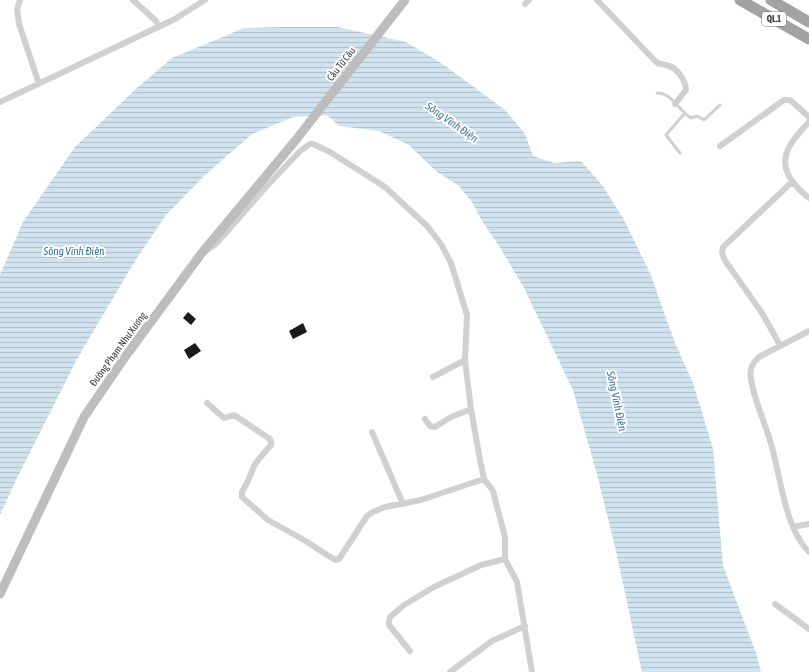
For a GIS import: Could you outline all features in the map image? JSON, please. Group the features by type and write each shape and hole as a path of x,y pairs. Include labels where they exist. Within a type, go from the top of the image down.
{"highway":[{"name":"QL.1","path":"740,0 809,39"},
{"name":"QL.1","path":"771,0 809,22"}],"main road":[{"name":"Cầu Tứ Câu","path":"295,141 405,0"},
{"name":"Đường Phạm Như Xương","path":"0,594 84,416 125,357 201,254 295,141"}],"street":[{"path":"20,0 17,9 19,24 39,84"},
{"path":"133,0 156,22 159,27"},
{"path":"0,102 159,27 205,0"},
{"path":"597,0 656,62 661,65 674,68 685,82 686,90 675,104"},
{"path":"720,146 784,100 790,100 809,117"},
{"path":"809,122 794,138 788,147 785,157 785,170 792,182 809,198"},
{"path":"201,254 216,244 266,187 300,151 310,144 330,152 385,187 427,226 441,244 451,263 467,315 465,360 471,409 480,460 484,479 493,491 505,537 505,559 516,582 532,672"},
{"path":"780,345 762,313 724,259 722,252 723,247 792,182"},
{"path":"809,331 758,357 752,364 750,378 771,443 778,475 793,527 799,540 809,552"},
{"path":"433,377 465,360"},
{"path":"207,402 221,417 224,418 234,415 270,439 271,445 254,466 242,492 242,497 268,520 304,540 332,559 337,560 341,556 367,516 385,507 421,500 484,479"},
{"path":"424,419 430,426 435,427 451,417 471,409"},
{"path":"372,432 403,504"},
{"path":"793,527 809,524"},
{"path":"410,651 389,625 390,617 404,605 434,587 481,565 505,559"},
{"path":"775,604 809,629"},
{"path":"450,672 492,641 525,626"}],"lane":[{"path":"657,93 663,93 684,114 691,118 697,116 704,120 720,105"},
{"path":"680,153 666,135 684,114"}],"water":[{"name":"Sông Vĩnh Điện","path":"337,27 406,42 444,65 505,110 525,134 533,156 554,163 581,161 602,185 623,218 650,273 675,343 693,383 713,449 723,566 756,653 761,672 642,672 616,551 597,474 573,390 523,286 482,221 472,202 458,185 437,172 409,145 379,131 339,126 327,115 293,117 252,134 204,176 166,215 135,261 77,359 0,515 0,275 23,222 75,147 137,88 172,58 244,28"}],"building":[{"path":"188,312 196,319 191,325 183,318"},
{"path":"303,323 307,332 293,339 289,331"},
{"path":"195,343 201,351 189,359 184,350"}]}
